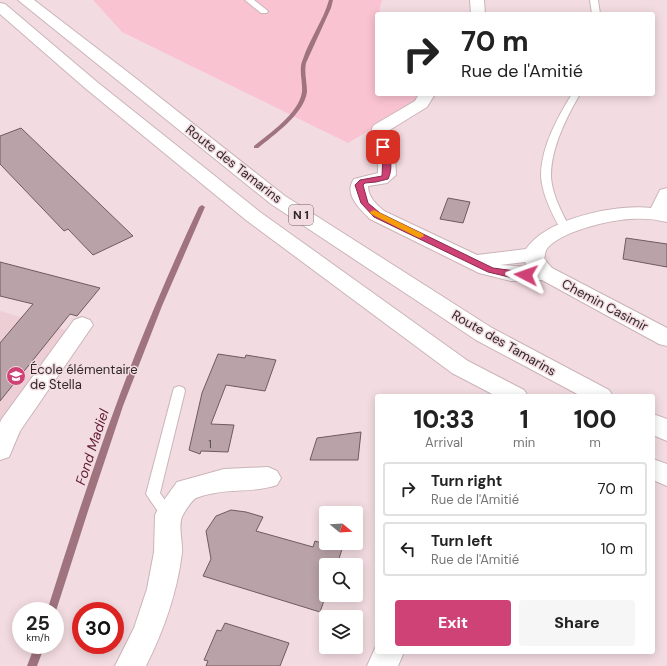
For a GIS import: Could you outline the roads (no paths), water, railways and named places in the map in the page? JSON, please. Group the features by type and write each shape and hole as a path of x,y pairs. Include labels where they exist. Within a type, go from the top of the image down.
{"main road":[{"name":"Route des Tamarins","path":"25,0 124,76 278,200 484,334 597,394"},
{"path":"477,0 478,12"},
{"name":"N 1","path":"0,7 91,85 253,216 460,367 512,394"},
{"path":"426,96 421,104 415,109 380,129 379,135 386,155 386,175 381,179 362,181 359,188 364,203 377,215 491,270 509,274 545,273"},
{"path":"474,262 533,255 536,249 546,239 566,228 616,214 630,212 663,215 667,194"},
{"name":"Chemin Casimir","path":"533,255 534,261 545,273 667,338"},
{"path":"0,450 10,427 82,325"},
{"path":"655,425 667,431"},
{"path":"655,470 667,475"},
{"path":"130,666 147,634 161,589 168,552 168,515 186,490 224,480 268,478"},
{"path":"382,666 388,654"}],"lane":[{"path":"248,0 264,10"},
{"path":"594,0 596,12"},
{"path":"566,228 554,209 546,174 551,146 565,112 575,96"},
{"path":"168,515 153,494 179,390"}],"waterway":[{"name":"Fond Madiel","path":"256,147 284,123 302,101 304,93 304,63 326,16 331,0"},
{"name":"Fond Madiel","path":"55,602 84,508 138,356 179,256 202,207"},
{"name":"Fond Madiel","path":"32,666 37,654"}],"place":[{"name":"École élémentaire de Stella","path":"16,376"}]}
